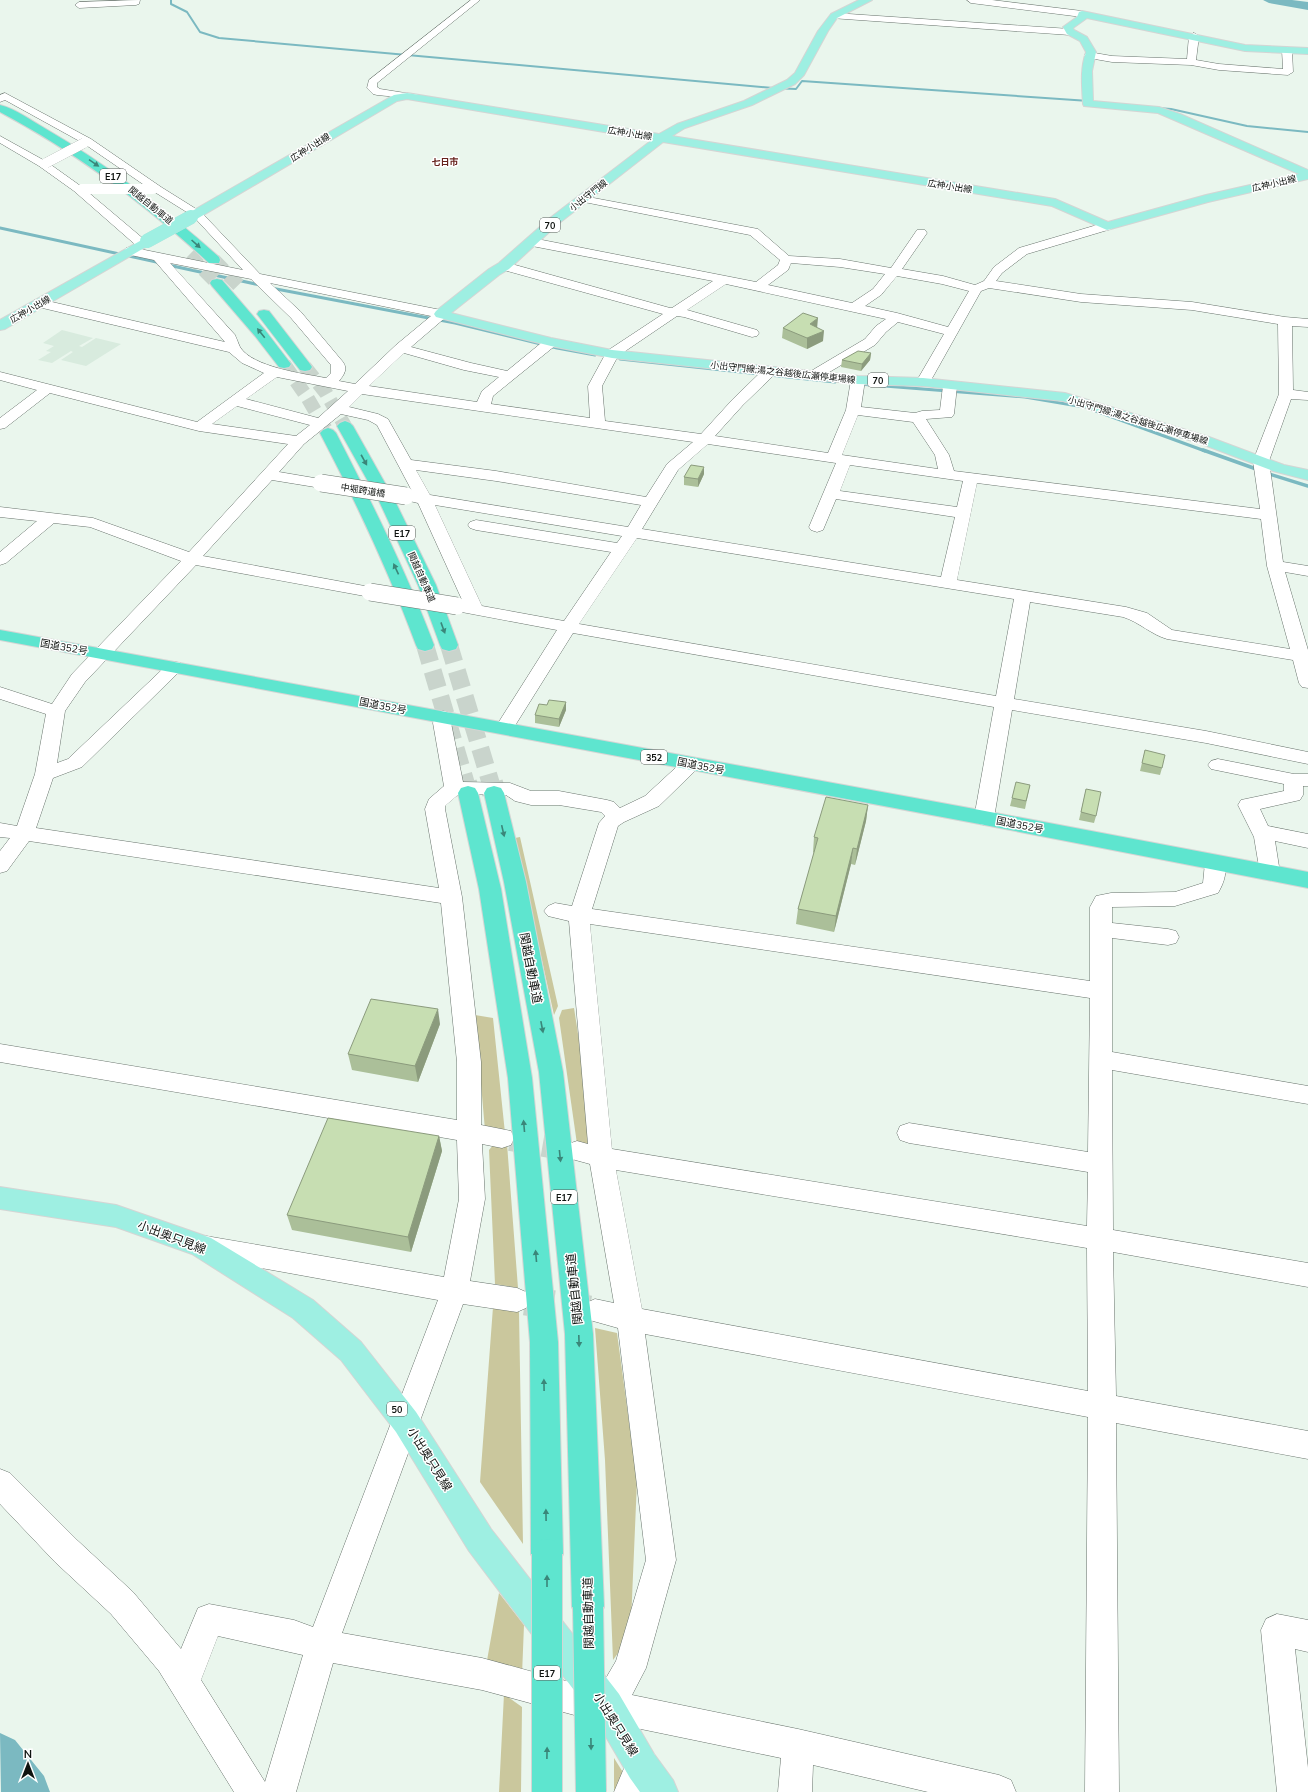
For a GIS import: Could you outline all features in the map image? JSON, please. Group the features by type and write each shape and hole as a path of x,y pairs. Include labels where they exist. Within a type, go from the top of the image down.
{"highway":[{"name":"関越自動車道","path":"1,102 121,182 183,232 214,260"},
{"name":"関越自動車道","path":"0,118 50,146 78,164 139,210 174,241"},
{"path":"217,282 260,333 279,368"},
{"path":"256,305 305,367"},
{"name":"関越自動車道","path":"345,426 394,515 427,585 449,645"},
{"name":"E17","path":"324,428 366,504 404,588 425,645"},
{"name":"国道352号","path":"0,634 1308,880"},
{"name":"E17","path":"461,790 490,889 520,1078 544,1342 547,1554 547,1792"},
{"name":"関越自動車道","path":"494,793 515,882 551,1072 579,1334 588,1607 591,1792"}],"main road":[{"name":"70","path":"662,138 681,126 748,103 786,86 799,75 823,32 834,16 866,0"},
{"path":"1070,32 1068,28 1082,18 1082,14 1194,36 1245,48 1308,51"},
{"name":"広神小出線","path":"1070,32 1084,39 1091,52 1088,57 1086,80 1088,104 1159,110 1176,116 1308,175"},
{"name":"広神小出線","path":"0,326 394,98 414,97 1055,203 1107,226 1206,199 1308,175"},
{"name":"小出守門線","path":"441,314 494,272 504,266 554,221 662,138"},
{"name":"小出守門線;湯之谷越後広瀬停車場線","path":"441,314 551,342 612,354 770,371 816,374 858,380 923,382 1065,397 1204,440 1261,461 1308,475"},
{"name":"小出奥只見線","path":"0,1198 116,1216 201,1246 303,1309 352,1351 406,1422 480,1540 607,1706 637,1779 661,1792"}],"street":[{"path":"79,6 136,2 136,0"},
{"path":"414,97 377,92 372,88 372,82 476,0"},
{"path":"971,0 1082,14"},
{"path":"834,16 1070,32"},
{"path":"1191,62 1194,36"},
{"path":"1089,55 1112,59 1191,62 1219,67 1288,72 1287,50"},
{"path":"1,102 5,96 70,132 194,215 296,315 338,365 338,374 329,384"},
{"path":"70,132 98,136"},
{"path":"0,138 44,164 80,189 145,242"},
{"path":"44,164 86,142"},
{"path":"80,189 155,189"},
{"path":"584,199 754,232 786,259 840,263 982,287 1081,298 1192,306 1285,321 1308,323"},
{"path":"923,382 952,332 982,287 998,270 1023,251 1107,226"},
{"path":"854,308 877,292 894,272 921,233"},
{"path":"532,242 654,265 897,317 952,332"},
{"path":"130,251 441,314"},
{"path":"159,258 230,338 234,349"},
{"path":"757,288 784,267 786,259"},
{"path":"504,266 669,312 686,313 752,333"},
{"path":"598,423 595,386 612,354 724,280"},
{"path":"39,303 234,349 248,360 329,384 358,389 483,406 704,440 946,473 971,478 1269,515"},
{"path":"0,866 24,834 45,774 56,711 78,678 192,559 299,441 324,428 339,408 358,389 401,348 441,314"},
{"path":"816,374 870,342 881,329 897,317"},
{"path":"1285,321 1286,394 1261,461 1275,566 1304,655 1308,683"},
{"path":"483,406 487,394 551,342"},
{"path":"401,348 469,367 509,375"},
{"path":"199,427 279,368"},
{"path":"504,728 568,627 632,533 672,467 704,440 738,402 770,371"},
{"path":"0,376 199,427 299,441"},
{"path":"817,527 831,494 853,410 858,380"},
{"path":"853,410 918,418 922,415 948,414 950,386"},
{"path":"0,425 48,388"},
{"path":"1286,394 1308,396"},
{"path":"236,401 324,428"},
{"path":"339,408 376,418 383,422 424,498 474,609"},
{"path":"918,418 942,455 946,473"},
{"path":"405,464 496,476 650,502"},
{"name":"中堀跨道橋","path":"269,475 424,498 632,533 1126,612 1141,617 1167,634 1286,654 1304,655"},
{"path":"948,583 971,478"},
{"path":"831,494 964,513"},
{"path":"0,512 93,523 192,559 568,627 1206,737 1308,758"},
{"path":"0,560 49,519"},
{"path":"476,525 621,548"},
{"path":"1275,566 1308,571"},
{"path":"984,818 1023,596"},
{"path":"45,774 75,763 175,667"},
{"path":"0,694 56,711"},
{"path":"443,717 442,724 461,790"},
{"path":"607,1706 630,1668 661,1560 630,1319 601,1157 579,916 609,823 617,817 652,801 691,764"},
{"path":"1218,765 1301,780 1292,795 1248,805 1264,837 1270,873"},
{"path":"279,1792 289,1753 322,1645 456,1291 472,1199 469,1134 469,1062 451,897 435,809 436,804 461,790 510,789 531,798 559,798 608,807 617,817"},
{"path":"0,830 451,897"},
{"path":"1261,831 1308,841"},
{"path":"1102,1792 1102,1406 1100,1239 1101,907 1103,901 1175,899 1211,888 1214,881 1215,863"},
{"path":"555,911 579,916 1100,991"},
{"path":"1101,929 1168,937"},
{"path":"0,1053 469,1134 502,1138"},
{"path":"1100,1059 1308,1095"},
{"path":"909,1133 1100,1164"},
{"path":"577,1151 601,1157 1100,1239 1308,1275"},
{"path":"201,1246 456,1291 517,1300"},
{"path":"595,1311 630,1319 1308,1445"},
{"path":"0,1483 66,1551 122,1603 170,1660 253,1792"},
{"path":"184,1682 209,1619 294,1636 322,1645 482,1674 600,1706 607,1706 798,1745 998,1792"},
{"path":"1294,1792 1277,1630 1308,1636"},
{"path":"795,1792 798,1745"}],"shaded area":[{"path":"62,330 93,338 79,346 82,347 96,338 121,344 86,366 61,360 73,352 71,351 52,363 38,360 51,352 46,351 54,346 43,343"},
{"path":"520,837 558,1006 554,1015 515,838"},
{"path":"574,1008 595,1144 577,1144 559,1018 562,1010"},
{"path":"475,1015 493,1018 505,1133 485,1130"},
{"path":"494,1144 507,1144 518,1288 495,1284 489,1150"},
{"path":"493,1307 519,1312 523,1544 480,1482"},
{"path":"595,1328 617,1333 637,1481 631,1622 621,1649 613,1660 605,1460"},
{"path":"499,1593 524,1625 522,1675 486,1666"},
{"path":"504,1694 522,1707 521,1792 499,1792"},
{"path":"614,1758 624,1774 614,1792"}],"building":[{"path":"803,313 818,318 810,324 824,331 807,338 783,328"},
{"path":"858,351 871,353 862,364 842,360"},
{"path":"691,465 704,467 698,479 684,477"},
{"path":"549,700 566,702 559,719 535,715 539,704 547,705"},
{"path":"1145,750 1165,755 1162,768 1142,763"},
{"path":"1016,782 1030,785 1026,801 1012,798"},
{"path":"1086,789 1101,792 1096,816 1081,812"},
{"path":"826,797 868,805 857,849 853,848 836,916 798,909 818,838 814,837"},
{"path":"371,999 438,1009 415,1066 348,1054"},
{"path":"328,1118 439,1136 408,1237 287,1215"}],"waterway":[{"path":"171,0 171,4 187,12 200,32 219,38 773,88 796,89 802,81 1089,101"},
{"path":"1269,0 1308,6"},
{"path":"1158,108 1171,109 1247,126 1308,132"},
{"path":"0,228 161,263"},
{"name":"関越自動車道","path":"168,265 260,285"},
{"path":"271,288 455,323 557,348 595,355"},
{"path":"620,359 835,382"},
{"path":"859,384 1025,397 1084,407"},
{"path":"1093,410 1205,451"},
{"path":"1203,450 1259,470"},
{"path":"1266,473 1308,486"},
{"path":"0,1755 28,1792"}],"tunnel":[{"path":"189,255 216,282"},
{"path":"214,260 241,288"},
{"path":"284,364 307,397 328,433"},
{"path":"305,367 326,393 345,426"},
{"path":"425,645 466,784"},
{"path":"449,645 491,784"},
{"path":"465,783 468,793"},
{"path":"491,783 494,793"},
{"path":"510,1140 574,1151"},
{"path":"525,1301 590,1310"}],"district":[{"name":"七日市","path":"445,161"}]}
